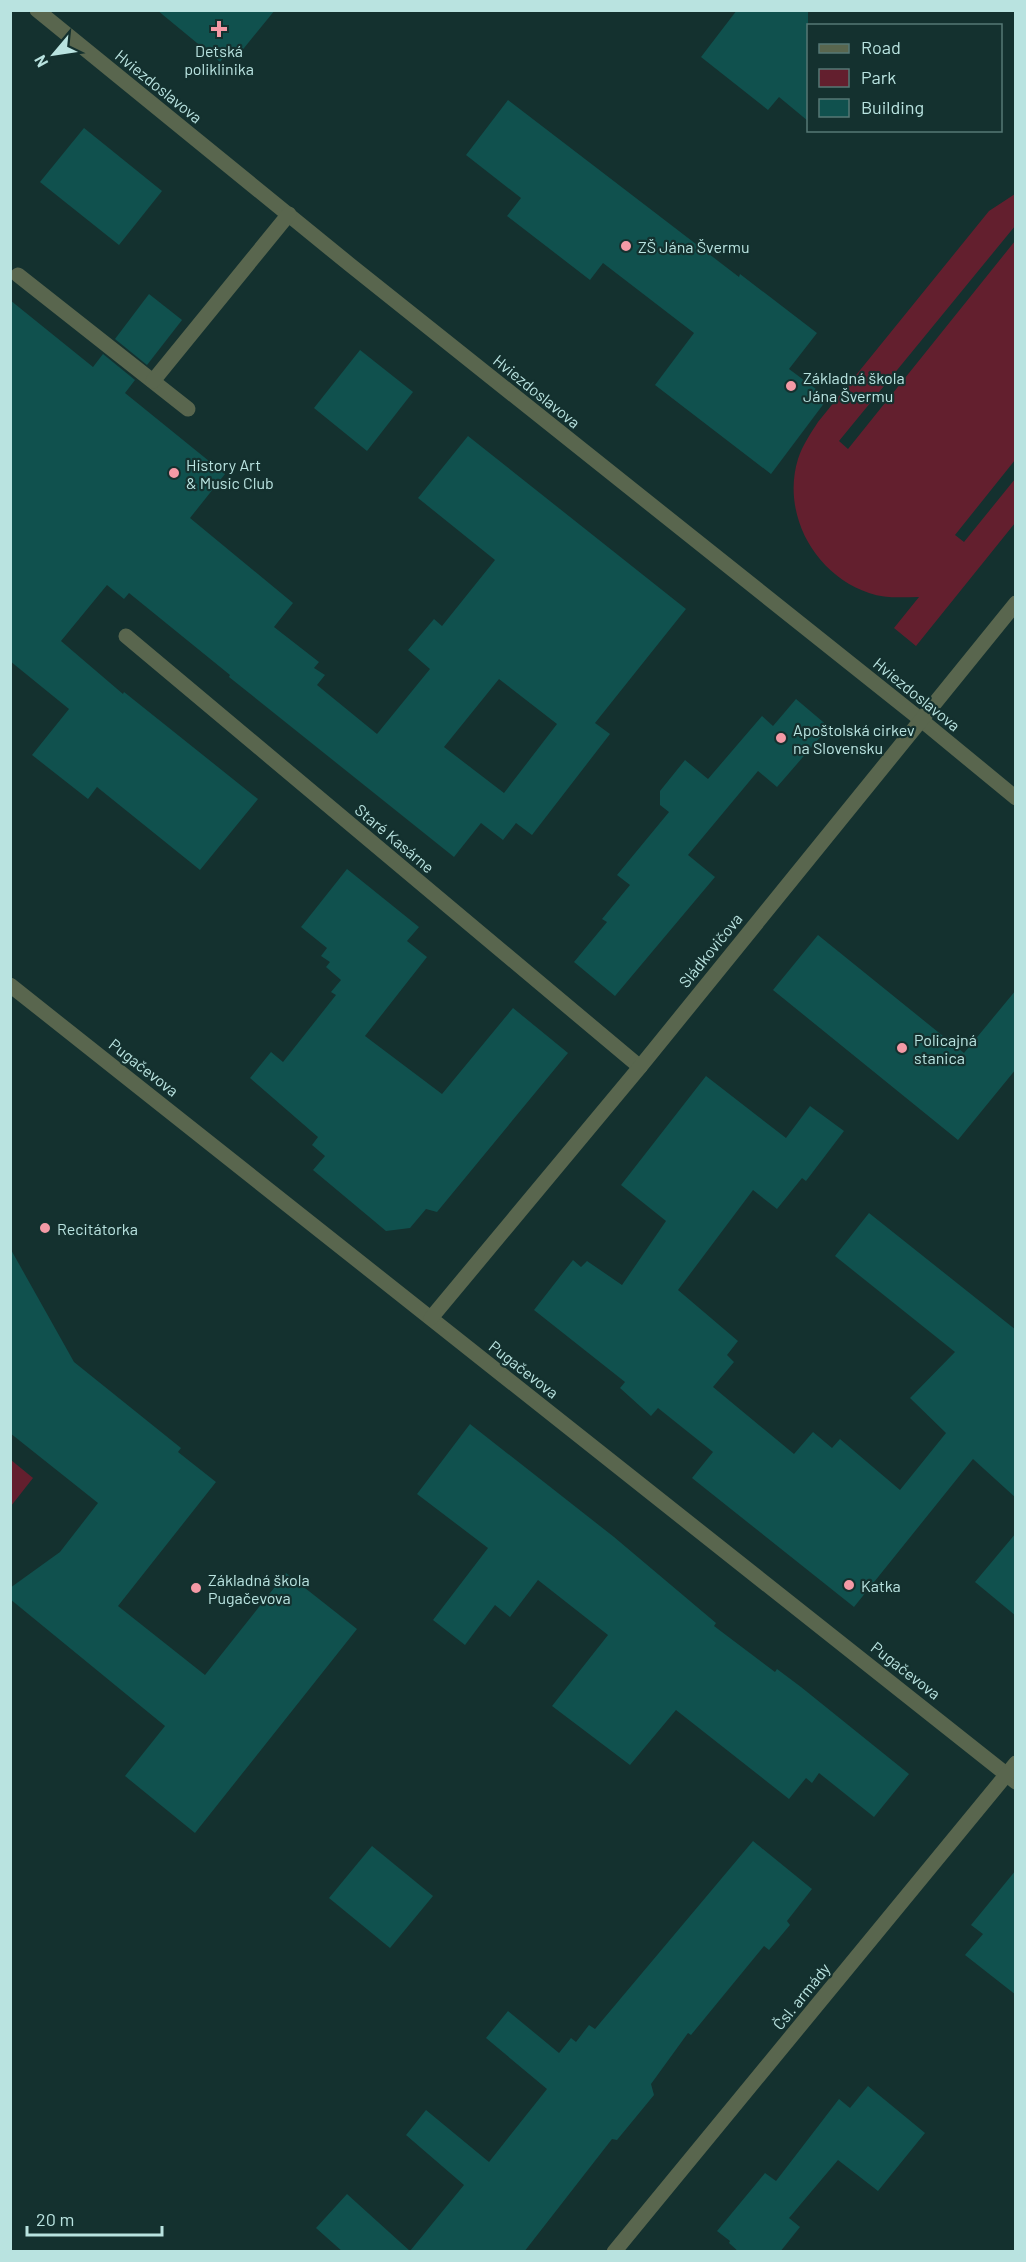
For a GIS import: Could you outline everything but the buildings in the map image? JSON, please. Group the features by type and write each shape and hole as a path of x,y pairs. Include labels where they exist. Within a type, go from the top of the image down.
{"street":[{"name":"Hviezdoslavova","path":"37,10 920,718 1016,798"},
{"path":"153,381 289,214"},
{"path":"18,275 188,409"},
{"name":"Sládkovičova","path":"430,1318 640,1067 920,718 1016,603"},
{"name":"Staré Kasárne","path":"126,636 640,1067"},
{"name":"Pugačevova","path":"10,985 957,1733 1012,1773"},
{"name":"Čsl. armády","path":"614,2252 1012,1773"}],"green space":[{"path":"1015,194 1015,226 839,441 848,449 1015,241 1015,460 955,535 964,542 1015,479 1015,523 916,646 894,628 919,597 882,596 850,584 818,557 807,540 794,501 794,480 798,459 804,444 818,422 989,211"},
{"path":"11,1460 33,1478 11,1506"}],"place":[{"name":"Detská poliklinika","path":"219,29"},
{"name":"ZŠ Jána Švermu","path":"626,246"},
{"name":"Základná škola Jána Švermu","path":"791,386"},
{"name":"History Art & Music Club","path":"174,473"},
{"name":"Apoštolská cirkev na Slovensku","path":"781,738"},
{"name":"Policajná stanica","path":"902,1048"},
{"name":"Recitátorka","path":"45,1228"},
{"name":"Katka","path":"849,1585"},
{"name":"Základná škola Pugačevova","path":"196,1588"}]}
